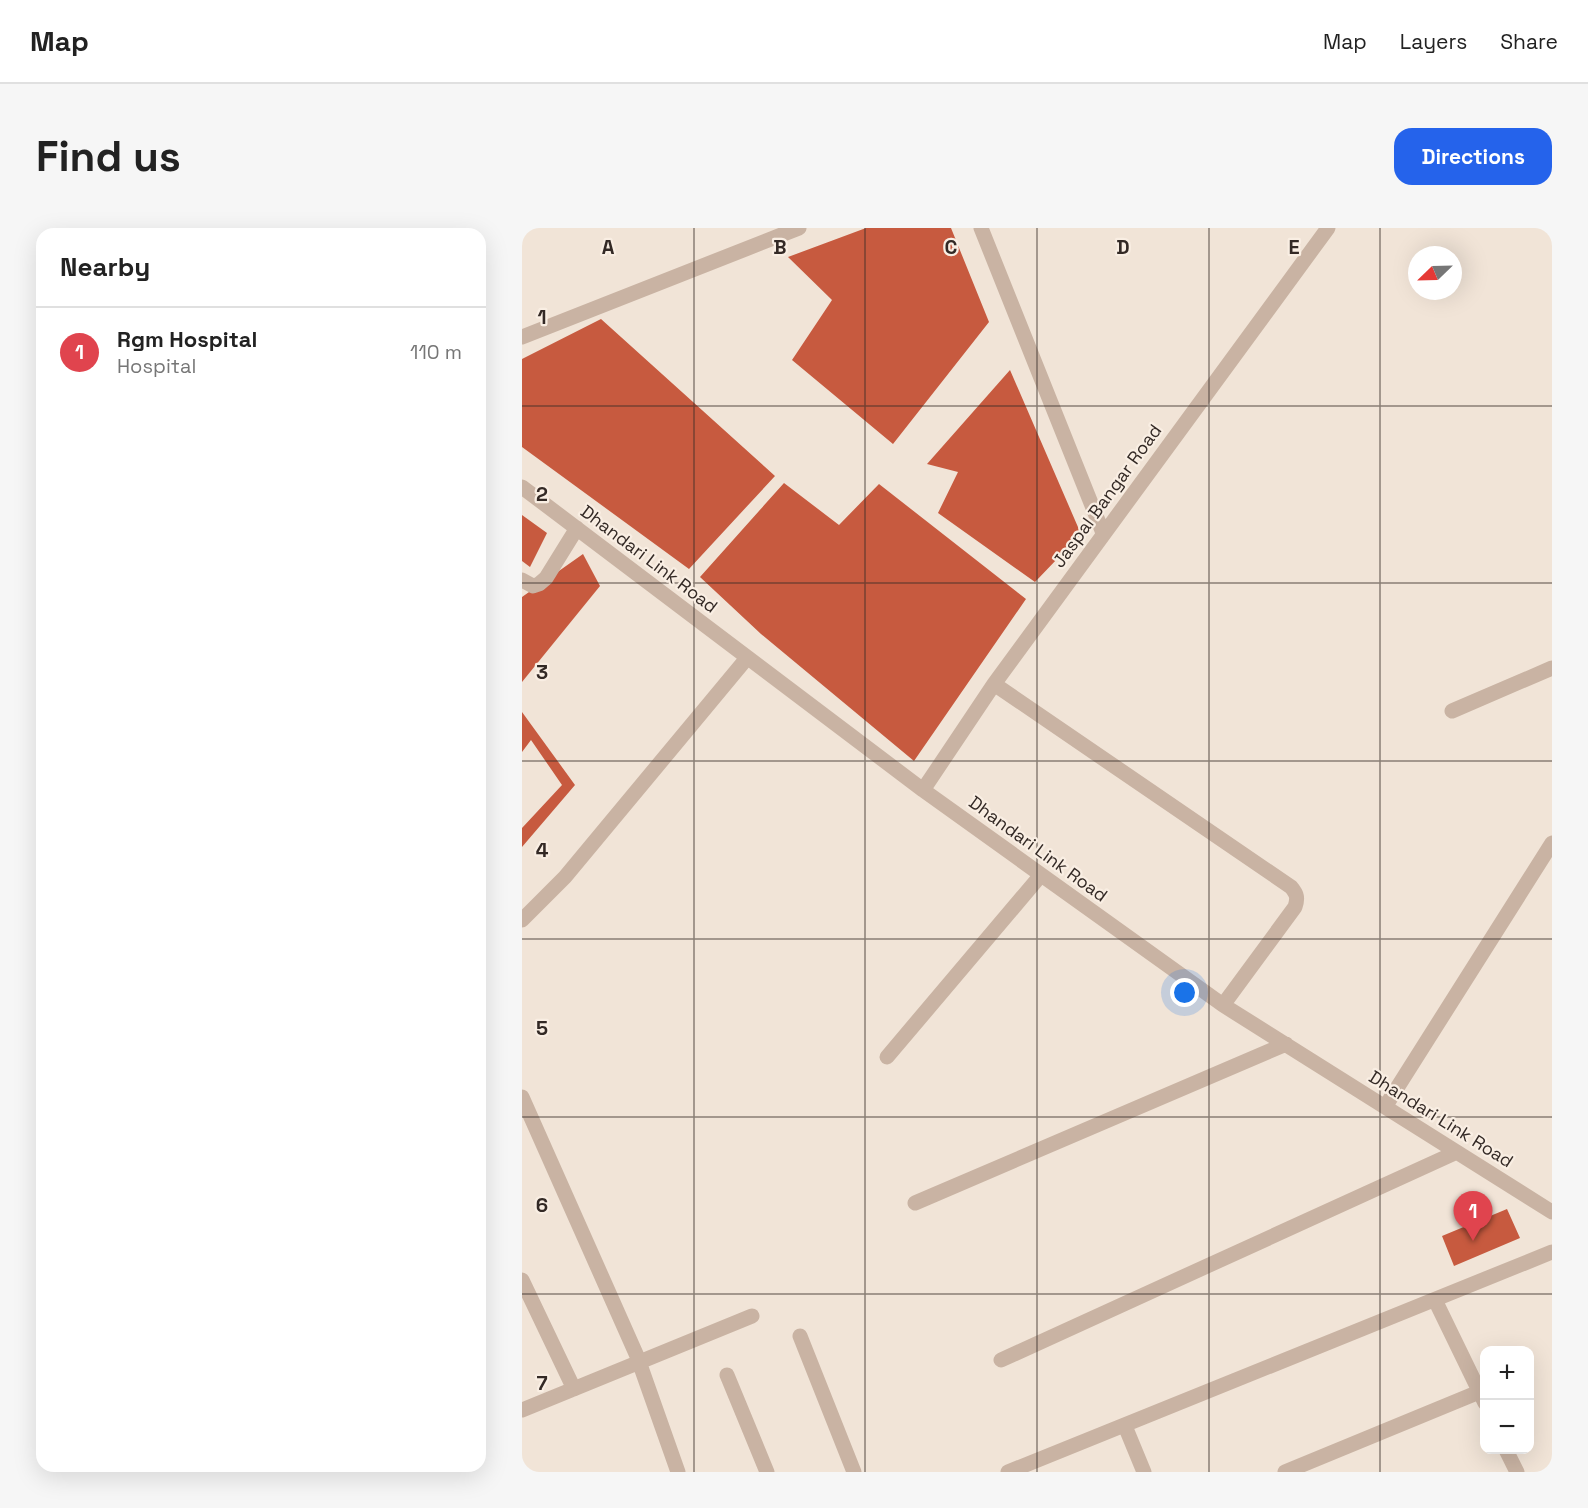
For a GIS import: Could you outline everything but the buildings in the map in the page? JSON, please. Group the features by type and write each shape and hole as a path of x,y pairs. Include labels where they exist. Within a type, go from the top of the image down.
{"street":[{"path":"522,337 799,228"},
{"path":"981,228 1103,533"},
{"name":"Jaspal Bangar Road","path":"923,790 994,684 1328,228"},
{"name":"Dhandari Link Road","path":"522,487 923,790 1223,1005 1552,1212"},
{"path":"522,580 533,586 546,578 577,528"},
{"path":"522,920 565,877 747,658"},
{"path":"1452,711 1552,668"},
{"path":"994,684 1291,887 1296,894 1298,900 1295,907 1223,1005"},
{"path":"1385,1107 1552,843"},
{"path":"887,1058 1041,875"},
{"path":"915,1203 1286,1044"},
{"path":"522,1097 639,1362 678,1472"},
{"path":"1001,1360 1457,1152"},
{"path":"1008,1472 1039,1466 1125,1426 1552,1252"},
{"path":"522,1280 574,1389"},
{"path":"1435,1300 1480,1394"},
{"path":"522,1410 752,1316"},
{"path":"800,1336 854,1472"},
{"path":"727,1375 767,1472"},
{"path":"1285,1472 1480,1399"},
{"path":"1125,1426 1144,1472"},
{"path":"1508,1454 1517,1472"}],"place":[{"name":"Rgm Hospital","path":"1473,1241"}]}
